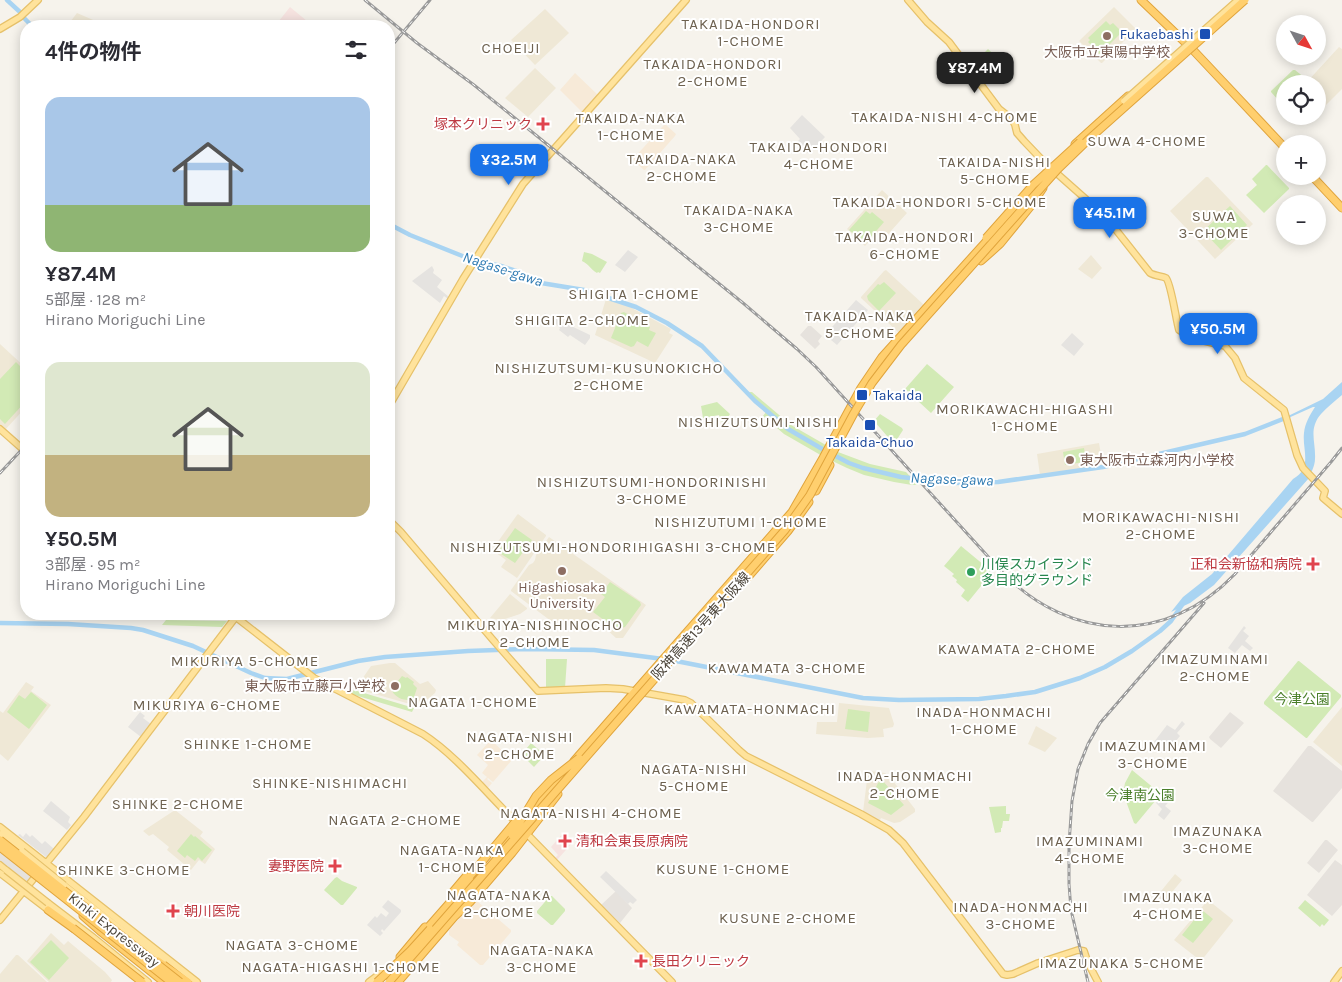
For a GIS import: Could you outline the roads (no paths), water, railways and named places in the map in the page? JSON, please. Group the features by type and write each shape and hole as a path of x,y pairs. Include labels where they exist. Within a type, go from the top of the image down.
{"highway":[{"path":"1141,0 1194,49 1276,138"},
{"path":"1146,0 1277,135"},
{"name":"阪神高速13号東大阪線","path":"449,911 511,836 792,515 812,485 862,392 891,352 1047,174 1239,0"},
{"name":"阪神高速13号東大阪線","path":"449,911 785,530 812,491 860,403 882,368 901,345 1036,192 1066,161 1247,0"},
{"path":"394,982 470,891 551,787 792,512 861,388 882,357 1041,183 1057,173 1186,43"},
{"path":"973,268 1041,183 1051,167 1078,140 1137,100 1194,49"},
{"path":"972,258 986,238 1033,185 1087,136"},
{"path":"449,911 460,883 558,794 788,531 816,492 872,386 907,343 1003,237 1066,161"},
{"path":"986,254 1000,244 1020,220 1043,190 1041,183"},
{"path":"1320,185 1342,208"},
{"path":"1325,185 1342,203"},
{"path":"394,982 433,937 470,876 533,800 551,780 584,754"},
{"path":"379,982 407,948 488,876 561,784"},
{"path":"511,836 533,800"},
{"path":"379,982 449,911 470,902 521,827"},
{"path":"379,982 521,827"},
{"name":"Kinki Expressway","path":"0,840 125,938 185,981"},
{"name":"Kinki Expressway","path":"0,847 171,982"},
{"path":"39,877 100,931 164,982"},
{"path":"48,906 142,982"},
{"path":"100,931 123,955 157,982"}],"main road":[{"path":"0,29 20,17 38,0"},
{"path":"908,0 948,42 999,109 1012,119 1017,133 1024,141 1044,162 1098,209 1150,273 1164,277 1167,280 1179,330 1192,338 1225,346 1235,358 1244,378 1283,408 1296,452 1303,468 1325,491 1323,498 1342,514"},
{"path":"1113,115 1239,0"},
{"path":"1126,103 1247,0"},
{"path":"395,396 463,279 522,184 682,1"},
{"path":"0,429 20,447"},
{"path":"395,526 538,691 606,688 635,691 680,699 691,703 746,756 889,830 903,843 1005,975 1013,974 1038,963 1078,950 1084,951 1098,982"},
{"path":"0,920 84,817 232,620"},
{"path":"242,620 314,678 436,742 672,982"},
{"path":"0,827 198,982"},
{"path":"0,834 185,981"},
{"path":"0,865 3,871 24,892 48,906"},
{"path":"3,871 48,906 60,921 138,982"},
{"path":"108,919 126,926"},
{"path":"72,925 110,960"},
{"path":"72,925 94,938 148,982"},
{"path":"369,982 386,969 407,948"},
{"path":"160,953 185,981"},
{"path":"1334,982 1342,971"}],"water":[{"path":"1342,382 1342,395 1323,411 1315,425 1315,462 1309,478 1214,585 1190,603 1171,612 1183,597 1212,574 1303,469 1305,464 1305,429 1315,407 1286,419 1286,417 1323,399"}],"waterway":[{"path":"7,0 20,12"},
{"name":"Nagase-gawa","path":"395,227 465,257 516,271 535,282 584,290 636,307 667,323 702,346 755,401 788,429 849,463 901,477 954,483 998,482 1103,467 1245,434 1288,417"},
{"path":"671,660 863,698 899,700 979,699 1035,692 1080,678 1105,667 1160,631 1171,621 1182,605"},
{"path":"0,623 68,624 143,630 193,646 265,678 287,679 358,661 385,657 468,651 525,649 594,650 663,659"}],"railway":[{"path":"365,0 389,20"},
{"path":"395,42 430,0"},
{"path":"395,25 474,85 797,349 816,367 1003,573 1030,596 1058,612 1088,623 1119,626 1149,624 1179,614 1208,597 1235,574 1342,448"},
{"path":"0,473 20,451"},
{"path":"1088,982 1071,910 1069,884 1072,801 1078,769 1088,744 1100,723 1204,603"}],"place":[{"name":"Fukaebashi","path":"1205,34"},
{"name":"大阪市立東陽中学校","path":"1107,36"},
{"name":"塚本クリニック","path":"543,124"},
{"name":"Takaida","path":"862,395"},
{"name":"Takaida-Chuo","path":"870,425"},
{"name":"東大阪市立森河内小学校","path":"1070,460"},
{"name":"正和会新協和病院","path":"1313,564"},
{"name":"Higashiosaka University","path":"562,571"},
{"name":"川俣スカイランド 多目的グラウンド","path":"971,572"},
{"name":"東大阪市立藤戸小学校","path":"395,686"},
{"name":"清和会東長原病院","path":"565,841"},
{"name":"妻野医院","path":"335,866"},
{"name":"朝川医院","path":"173,911"},
{"name":"長田クリニック","path":"641,961"}],"district":[{"name":"TAKAIDA-HONDORI 1-CHOME","path":"751,32"},
{"name":"CHOEIJI","path":"511,48"},
{"name":"TAKAIDA-HONDORI 2-CHOME","path":"713,72"},
{"name":"TAKAIDA-NISHI 4-CHOME","path":"945,117"},
{"name":"TAKAIDA-NAKA 1-CHOME","path":"631,126"},
{"name":"SUWA 4-CHOME","path":"1147,141"},
{"name":"TAKAIDA-HONDORI 4-CHOME","path":"819,156"},
{"name":"TAKAIDA-NAKA 2-CHOME","path":"682,168"},
{"name":"TAKAIDA-NISHI 5-CHOME","path":"995,170"},
{"name":"TAKAIDA-HONDORI 5-CHOME","path":"940,202"},
{"name":"TAKAIDA-NAKA 3-CHOME","path":"739,218"},
{"name":"SUWA 3-CHOME","path":"1214,224"},
{"name":"TAKAIDA-HONDORI 6-CHOME","path":"905,246"},
{"name":"SHIGITA 1-CHOME","path":"634,294"},
{"name":"SHIGITA 2-CHOME","path":"582,320"},
{"name":"TAKAIDA-NAKA 5-CHOME","path":"860,324"},
{"name":"NISHIZUTSUMI-KUSUNOKICHO 2-CHOME","path":"609,376"},
{"name":"MORIKAWACHI-HIGASHI 1-CHOME","path":"1025,418"},
{"name":"NISHIZUTSUMI-NISHI","path":"758,422"},
{"name":"NISHIZUTSUMI-HONDORINISHI 3-CHOME","path":"652,490"},
{"name":"NISHIZUTUMI 1-CHOME","path":"741,522"},
{"name":"MORIKAWACHI-NISHI 2-CHOME","path":"1161,526"},
{"name":"NISHIZUTSUMI-HONDORIHIGASHI 3-CHOME","path":"613,547"},
{"name":"MIKURIYA-NISHINOCHO 2-CHOME","path":"535,634"},
{"name":"KAWAMATA 2-CHOME","path":"1017,649"},
{"name":"MIKURIYA 5-CHOME","path":"245,661"},
{"name":"KAWAMATA 3-CHOME","path":"787,668"},
{"name":"IMAZUMINAMI 2-CHOME","path":"1215,668"},
{"name":"NAGATA 1-CHOME","path":"473,702"},
{"name":"MIKURIYA 6-CHOME","path":"207,705"},
{"name":"KAWAMATA-HONMACHI","path":"750,709"},
{"name":"INADA-HONMACHI 1-CHOME","path":"984,720"},
{"name":"SHINKE 1-CHOME","path":"248,744"},
{"name":"NAGATA-NISHI 2-CHOME","path":"520,746"},
{"name":"IMAZUMINAMI 3-CHOME","path":"1153,754"},
{"name":"NAGATA-NISHI 5-CHOME","path":"694,778"},
{"name":"SHINKE-NISHIMACHI","path":"330,783"},
{"name":"INADA-HONMACHI 2-CHOME","path":"905,784"},
{"name":"SHINKE 2-CHOME","path":"178,804"},
{"name":"NAGATA-NISHI 4-CHOME","path":"591,813"},
{"name":"NAGATA 2-CHOME","path":"395,820"},
{"name":"IMAZUNAKA 3-CHOME","path":"1218,840"},
{"name":"IMAZUMINAMI 4-CHOME","path":"1090,850"},
{"name":"NAGATA-NAKA 1-CHOME","path":"452,858"},
{"name":"KUSUNE 1-CHOME","path":"723,869"},
{"name":"SHINKE 3-CHOME","path":"124,870"},
{"name":"NAGATA-NAKA 2-CHOME","path":"499,904"},
{"name":"IMAZUNAKA 4-CHOME","path":"1168,906"},
{"name":"INADA-HONMACHI 3-CHOME","path":"1021,916"},
{"name":"KUSUNE 2-CHOME","path":"788,918"},
{"name":"NAGATA 3-CHOME","path":"292,945"},
{"name":"NAGATA-NAKA 3-CHOME","path":"542,958"},
{"name":"IMAZUNAKA 5-CHOME","path":"1122,963"},
{"name":"NAGATA-HIGASHI 1-CHOME","path":"341,967"}],"park label":[{"name":"今津公園","path":"1302,699"},
{"name":"今津南公園","path":"1140,795"}]}
